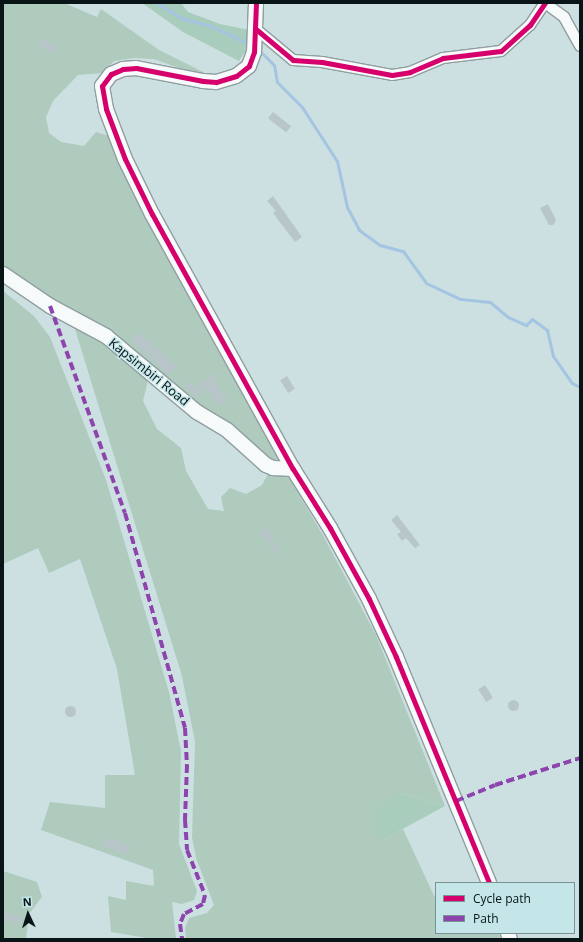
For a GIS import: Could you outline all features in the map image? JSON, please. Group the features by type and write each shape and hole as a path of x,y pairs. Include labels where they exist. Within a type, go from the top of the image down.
{"street":[{"path":"256,3 255,41 249,66 236,76 216,82 136,68 124,69 105,80 103,97 125,159 152,214 292,469 330,528 369,599 396,657 489,882"},
{"path":"255,41 293,60 322,62 392,75 410,72 443,58 501,51 530,25 545,3 564,17 580,46"},
{"name":"Kapsimbiri Road","path":"3,274 50,306 106,336 197,412 227,430 266,464 273,468 292,469"}],"green space":[{"path":"3,3 64,3 97,17 101,9 159,50 207,74 190,72 154,59 133,58 114,61 103,73 78,75 53,101 46,117 49,133 61,142 84,146 96,132 109,136 131,189 283,464 276,464 200,410 128,345 3,268"},
{"path":"142,3 181,3 188,12 220,24 249,30 246,50 239,61 183,32"},
{"path":"3,291 34,316 50,337 106,480 169,692 181,751 179,844 197,891 194,900 182,904 172,902 176,939 153,939 111,932 108,896 126,900 126,881 154,886 153,870 41,830 50,802 105,808 105,775 135,775 117,669 80,559 49,573 38,548 3,564"},
{"path":"74,326 100,341 148,380 143,401 157,429 181,448 186,471 208,509 224,511 221,497 230,488 246,494 262,485 269,472 289,478 324,537 376,635 445,806 401,794 386,838 403,829 435,898 435,934 499,934 501,939 186,939 185,928 189,918 207,913 214,905 196,858 192,837 195,742 182,676"},
{"path":"401,794 445,806 386,838 374,831 378,808"},
{"path":"3,871 37,882 42,897 29,914 26,939 3,939"}],"building":[{"path":"44,39 59,47 55,55 39,46 40,41"},
{"path":"273,112 291,126 286,132 268,118"},
{"path":"273,196 302,237 295,242 273,213 276,211 267,201"},
{"path":"548,204 556,220 553,225 549,225 540,208"},
{"path":"139,332 177,366 169,375 131,341"},
{"path":"214,373 217,376 213,380 228,399 220,406 206,388 196,398 184,386 189,381 196,387"},
{"path":"287,376 295,389 288,393 280,380"},
{"path":"397,515 420,545 415,548 406,538 402,541 397,534 401,532 391,520"},
{"path":"267,527 275,538 268,543 260,532"},
{"path":"270,541 280,548 277,554 272,552"},
{"path":"485,685 493,698 486,702 478,689"},
{"path":"511,700 515,700 517,701 517,709 511,710 508,707 508,703"},
{"path":"68,706 72,706 74,707 74,715 68,716 65,713 65,709"},
{"path":"109,838 130,845 126,855 102,846"},
{"path":"3,912 21,916 20,923 3,920"}],"waterway":[{"path":"157,3 181,18 211,26 251,45"},
{"path":"259,50 274,65 277,82 302,107 337,161 347,207 359,230 380,245 403,251 426,283 461,299 490,302 508,317 526,325 532,319 547,330 553,356 572,383 580,387"}],"marked path":[{"path":"50,306 125,513 185,728 187,765 185,820 187,850 205,895 203,904 184,914 180,924 182,939"},
{"path":"456,801 495,785 580,758"}],"cycle path":[{"path":"256,3 254,52 249,66 236,76 216,82 203,81 136,68 123,69 111,74 102,86 106,109 125,159 152,214 293,469 330,528 369,599 396,657 489,882"},
{"path":"257,30 293,60 322,62 392,75 410,72 443,58 501,51 530,25 545,3"}]}
